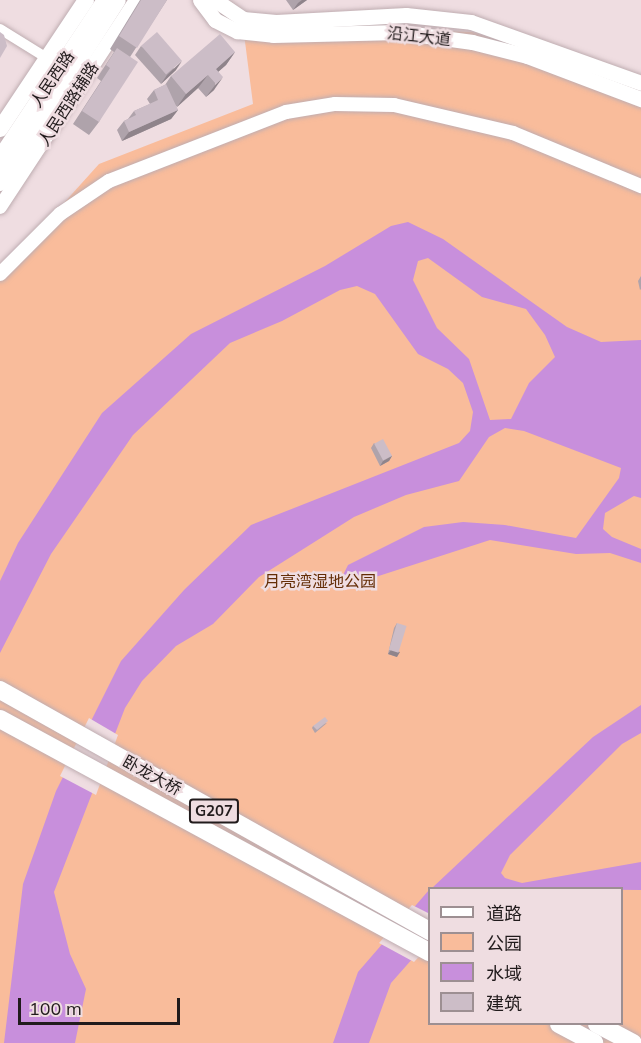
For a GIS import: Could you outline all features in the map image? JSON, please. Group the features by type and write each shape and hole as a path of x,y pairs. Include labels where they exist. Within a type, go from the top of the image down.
{"highway":[{"path":"0,182 107,21 117,0"},
{"name":"卧龙大桥","path":"0,690 428,930"},
{"name":"卧龙大桥","path":"0,719 428,951"},
{"path":"562,1025 594,1043"},
{"path":"601,1025 633,1043"}],"main road":[{"name":"人民西路","path":"0,129 86,0"},
{"name":"人民西路","path":"0,158 105,0"},
{"name":"沿江大道","path":"200,0 215,20 237,31 273,35 399,32 471,42 527,57 641,99"},
{"name":"沿江大道","path":"215,0 220,7 243,19 276,22 406,15 471,22 641,83"}],"street":[{"name":"人民西路辅路","path":"0,207 136,0"},
{"path":"0,29 47,58"},
{"path":"0,274 60,214 109,181 286,112 335,104 394,105 513,133 641,186"}],"green space":[{"name":"月亮湾湿地公园","path":"243,26 472,32 641,89 641,1043 0,1043 0,274 99,164 253,104"}],"water":[{"path":"408,222 443,239 567,327 601,342 641,340 641,498 634,496 605,513 603,529 612,537 641,549 641,563 610,553 576,554 490,540 360,582 346,582 342,577 348,565 424,527 463,522 505,525 576,538 619,478 621,468 524,431 505,428 489,437 459,481 406,495 354,517 259,577 213,624 176,646 142,681 125,708 54,892 70,954 86,989 75,1043 4,1043 23,884 56,791 121,661 184,590 251,525 459,443 470,431 473,412 463,383 448,369 418,354 375,294 357,286 340,290 282,321 230,343 133,435 51,554 0,653 0,581 18,543 102,413 191,334 325,266 391,226","holes":["428,258 482,297 526,309 545,335 555,357 529,383 511,419 490,420 469,359 437,328 413,280 418,261"]},
{"path":"641,705 641,733 622,744 510,855 501,873 505,878 522,883 641,862 641,890 623,890 623,887 433,887 593,737"},
{"path":"428,891 428,941 391,983 369,1043 333,1043 358,972"}],"pier":[{"path":"89,718 118,735 96,795 60,776"},
{"path":"412,905 428,913 428,947 414,962 379,943"}],"building":[{"path":"141,0 167,0 137,48 119,36"},
{"path":"0,32 4,35 7,46 0,58"},
{"path":"157,32 182,61 166,74 141,46"},
{"path":"220,34 235,52 216,69 223,77 216,84 208,75 186,94 171,76"},
{"path":"117,48 138,62 99,122 82,111 110,68 106,65"},
{"path":"166,84 178,110 129,132 124,121 136,115 134,111 158,100 154,90"},
{"path":"383,439 392,456 383,460 374,444"},
{"path":"397,623 407,626 398,653 389,650"},
{"path":"325,717 328,721 317,730 313,726"}]}
